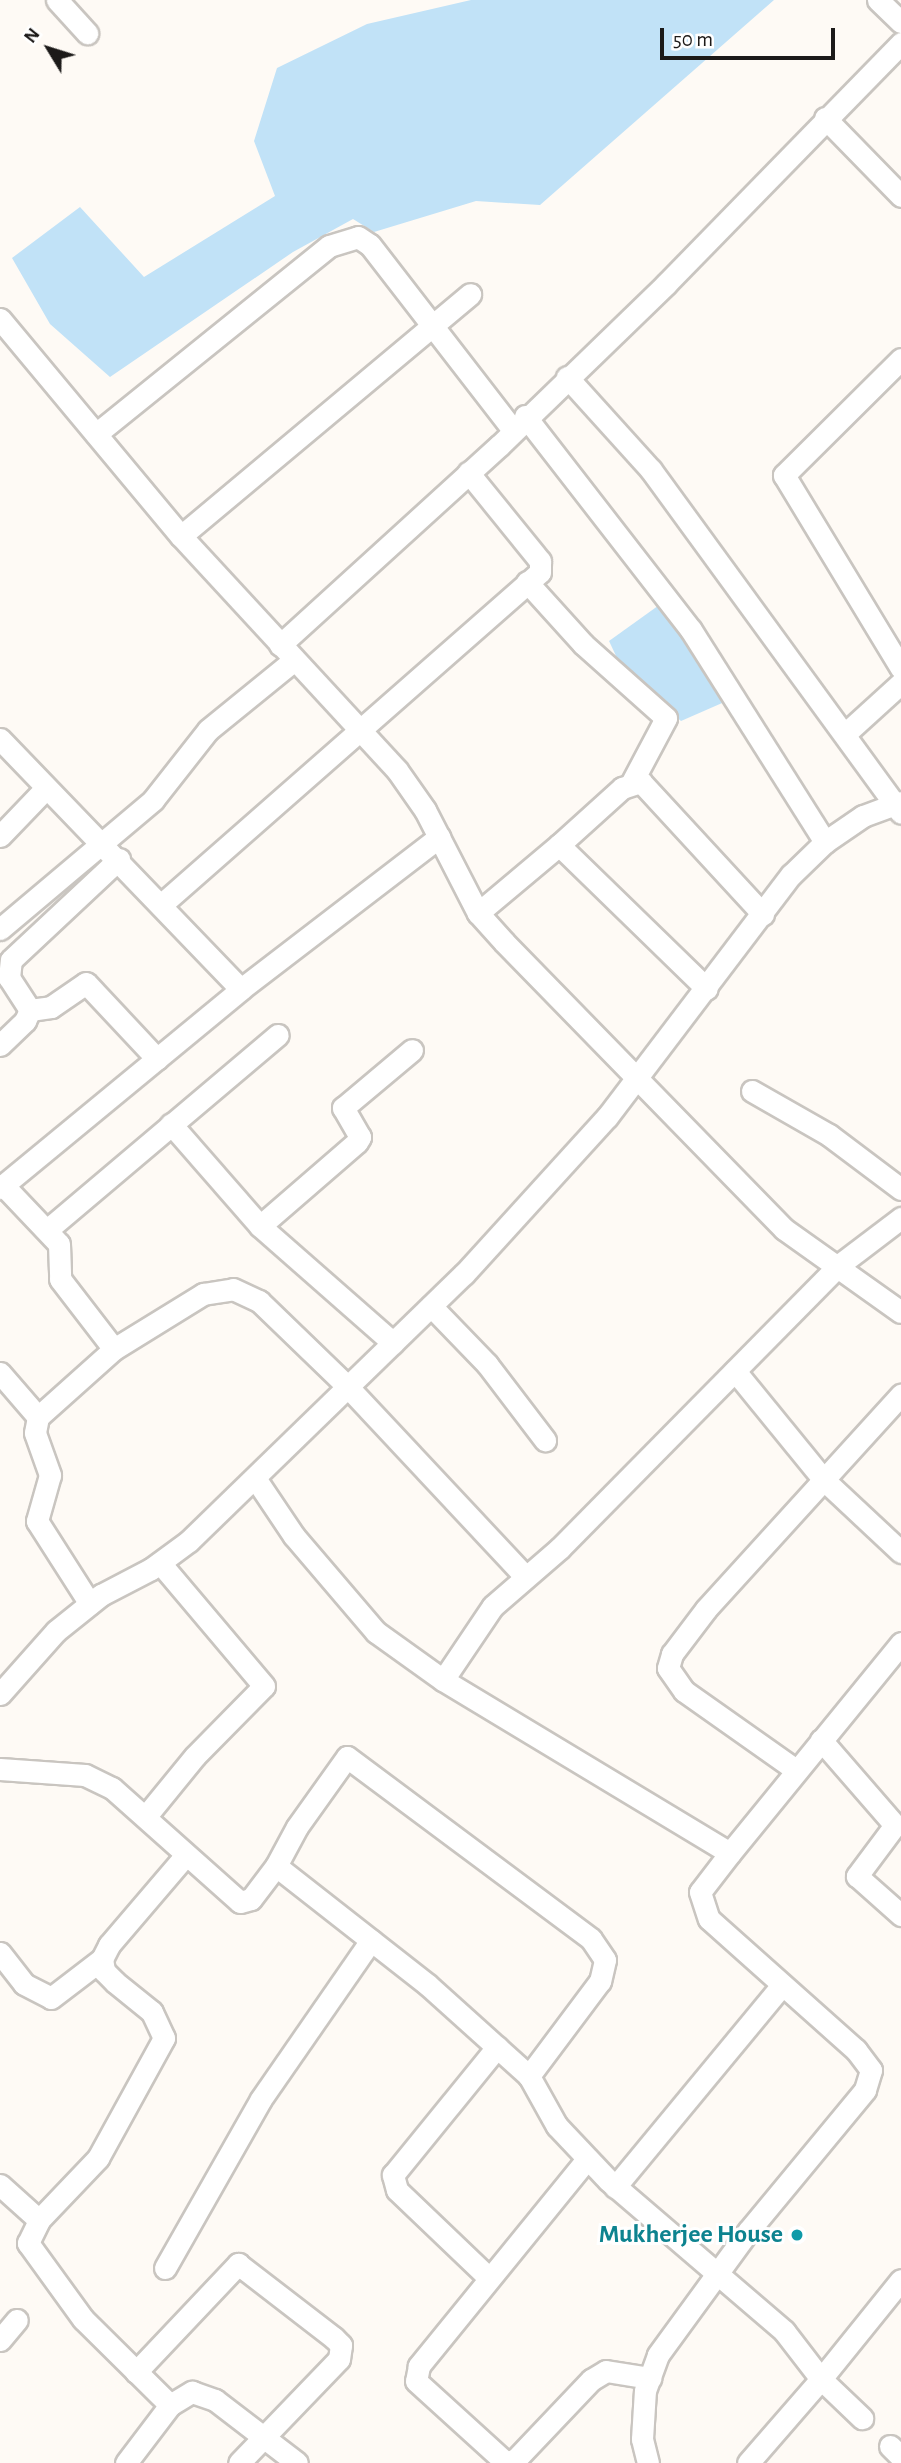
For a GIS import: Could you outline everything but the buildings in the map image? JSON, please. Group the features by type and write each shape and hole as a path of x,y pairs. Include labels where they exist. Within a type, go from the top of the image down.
{"street":[{"path":"57,0 87,33"},
{"path":"878,0 901,22"},
{"path":"0,929 153,800 208,730 468,472 666,285 825,118 901,43"},
{"path":"825,118 901,196"},
{"path":"96,434 329,246 358,237 370,245 430,323 519,423 691,630 825,842"},
{"path":"181,536 430,323 470,294"},
{"path":"0,319 181,536 287,653 363,731 404,780 439,837 478,913 636,1081 784,1229 812,1252 839,1265 901,1312"},
{"path":"901,359 784,475 901,668"},
{"path":"0,1694 56,1631 90,1604 160,1563 189,1541 506,1231 636,1081 791,875 825,842 863,816 898,807 651,470 567,376"},
{"path":"162,904 363,731 540,572 540,561 468,472"},
{"path":"478,913 632,782 653,750 666,718 583,644 527,582"},
{"path":"845,734 901,683"},
{"path":"0,739 242,989"},
{"path":"632,782 649,787 763,914"},
{"path":"0,836 46,788"},
{"path":"114,1349 60,1279 59,1244 2,1186 242,989 439,837"},
{"path":"559,845 707,989"},
{"path":"30,1010 9,978 11,960 118,859"},
{"path":"30,1010 51,1007 86,983 157,1059"},
{"path":"0,1045 25,1021 30,1010"},
{"path":"47,1230 278,1035"},
{"path":"260,1226 357,1142 359,1137 343,1108 412,1050"},
{"path":"752,1091 829,1135 901,1189"},
{"path":"171,1124 260,1226 393,1343"},
{"path":"443,1680 493,1606 560,1548 839,1265 901,1218"},
{"path":"90,1604 37,1521 50,1475 35,1433 38,1417 114,1349 203,1294 233,1289 259,1301 347,1386 525,1576"},
{"path":"430,1306 487,1364 545,1440"},
{"path":"735,1371 823,1479 901,1552"},
{"path":"0,1373 38,1417"},
{"path":"796,1770 684,1691 668,1668 671,1654 706,1609 901,1395"},
{"path":"255,1478 346,1602 376,1632 443,1680 730,1853"},
{"path":"146,1816 195,1756 264,1686 160,1563"},
{"path":"648,2463 642,2439 650,2378 658,2355 714,2274 865,2090 871,2070 856,2050 782,1985 702,1908 700,1892 901,1643"},
{"path":"821,1740 895,1825 857,1876 901,1914"},
{"path":"0,1769 85,1775 112,1788 240,1902 251,1899 276,1867 297,1827 347,1757 591,1939 604,1959 600,1982 529,2076"},
{"path":"0,1953 24,1984 51,1998 102,1959 108,1945 186,1855"},
{"path":"276,1867 371,1940 529,2076 557,2126 587,2159 714,2274 785,2331 821,2379 862,2418"},
{"path":"165,2268 261,2099 371,1940"},
{"path":"102,1959 110,1977 152,2012 164,2038 98,2158 39,2220 27,2243 33,2256 83,2319 170,2405"},
{"path":"615,2187 782,1985"},
{"path":"489,2278 397,2190 393,2175 497,2047"},
{"path":"587,2159 419,2366 416,2381 492,2454 506,2463 516,2459 591,2380 606,2371 650,2378"},
{"path":"0,2185 39,2220"},
{"path":"136,2372 232,2268 246,2266 334,2338 343,2352 239,2463"},
{"path":"748,2463 821,2379 901,2280"},
{"path":"0,2340 17,2320"},
{"path":"126,2463 170,2405 192,2392 215,2400 297,2463"}],"water":[{"path":"471,0 774,0 540,205 476,201 374,232 353,219 293,252 110,377 50,324 12,258 80,207 144,277 275,196 254,141 277,68 367,24"},
{"path":"662,603 729,700 681,721 625,675 609,641"}],"place":[{"name":"Mukherjee House","path":"797,2235"}]}
